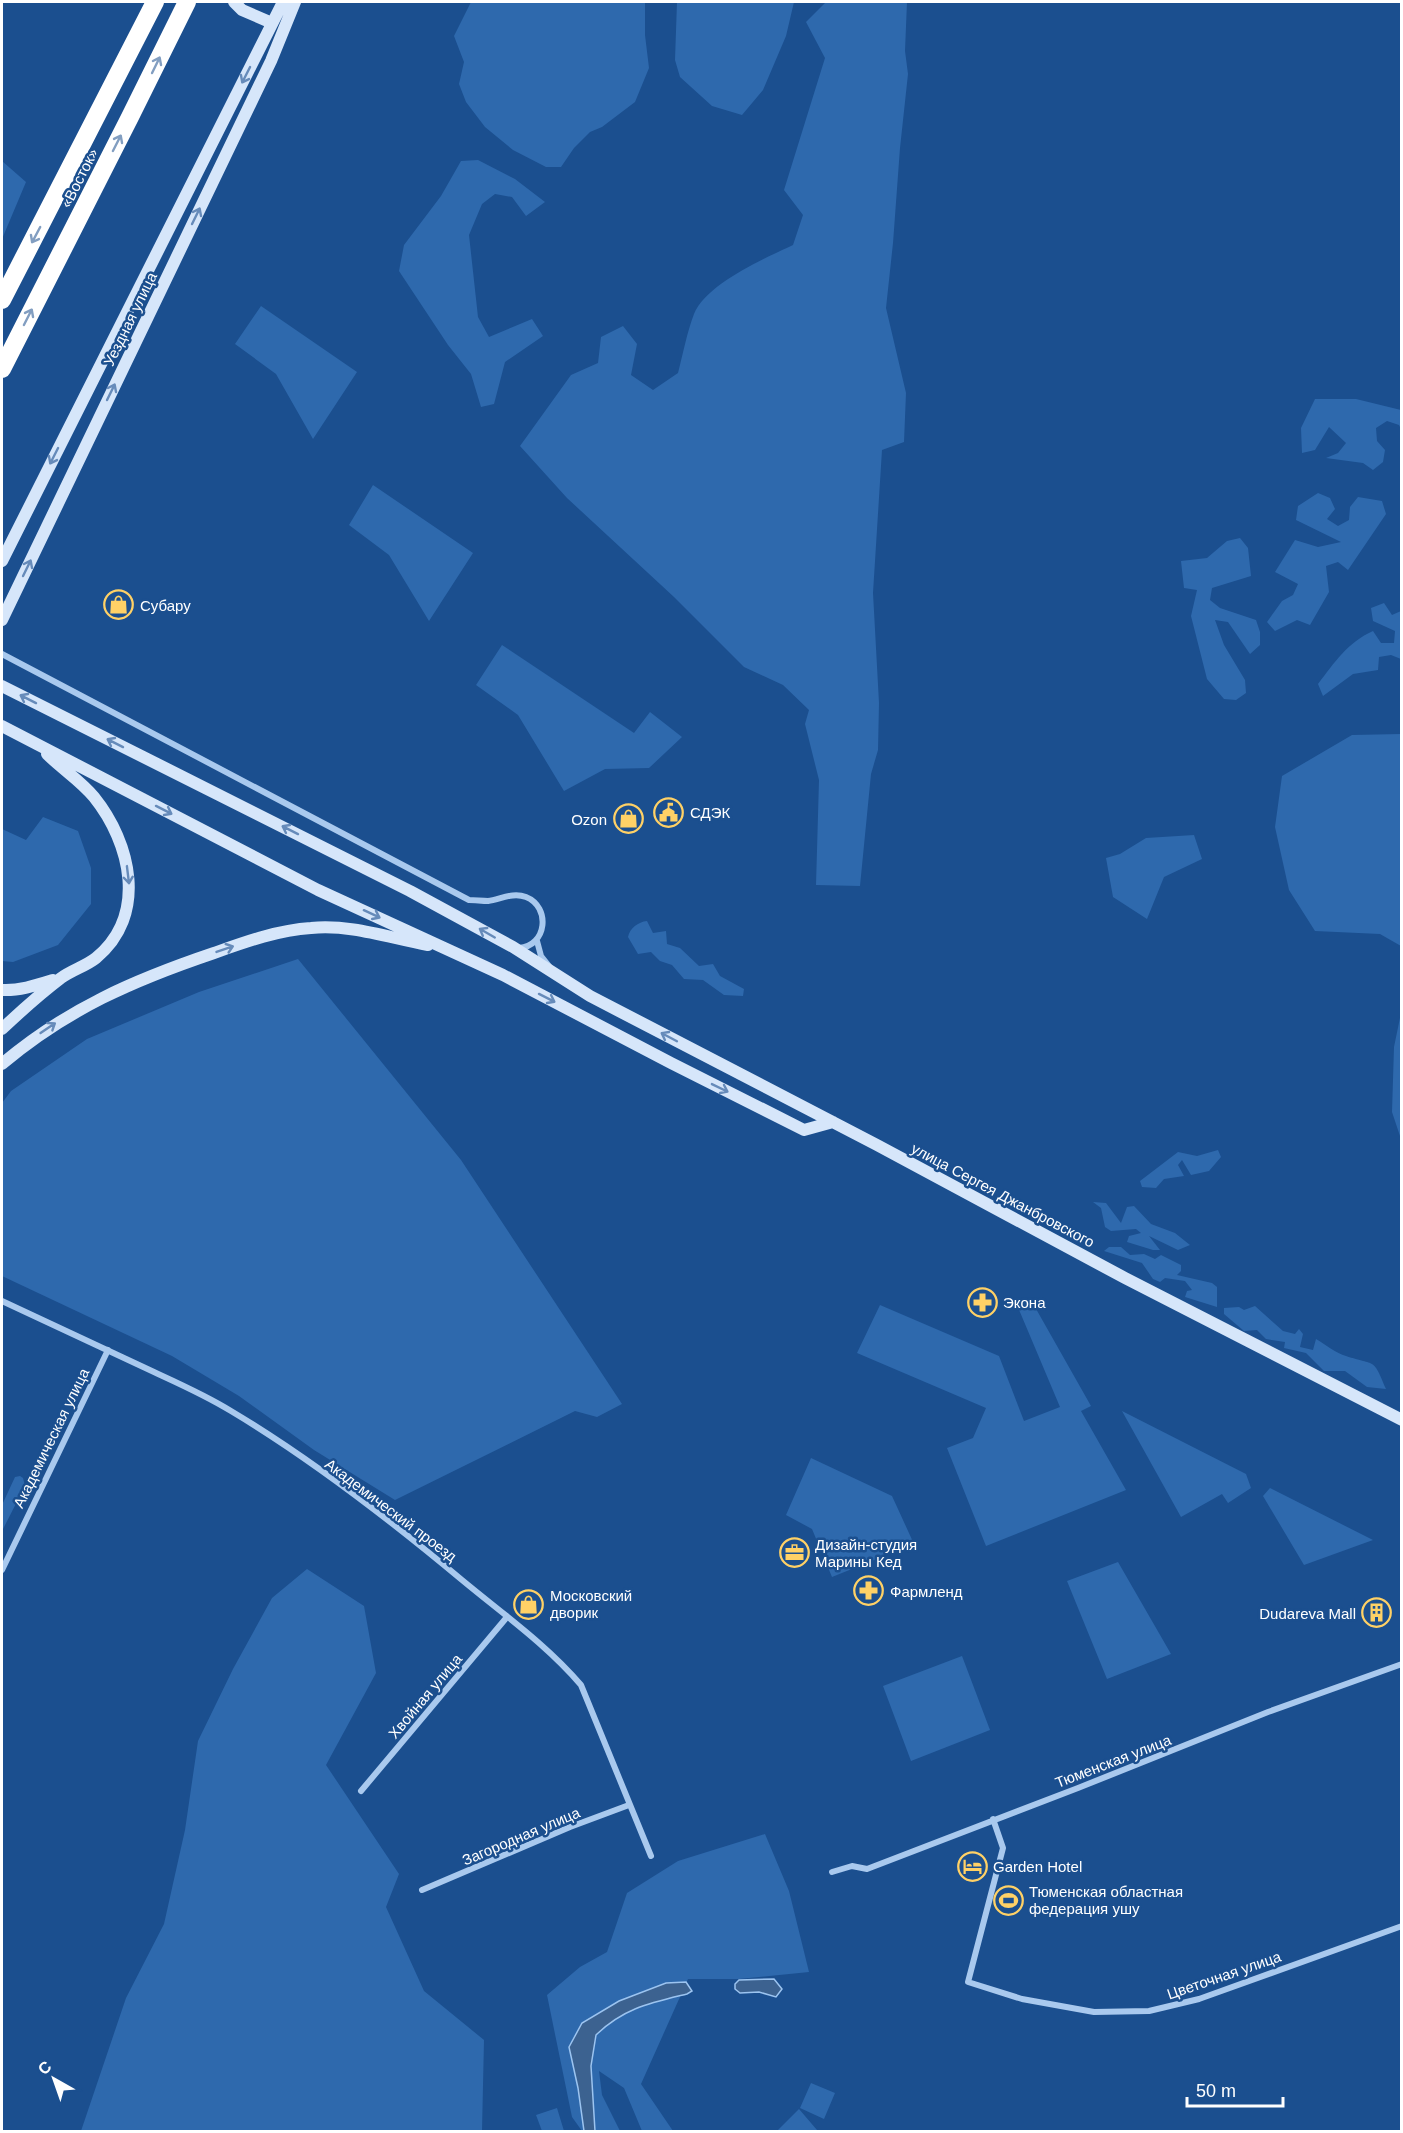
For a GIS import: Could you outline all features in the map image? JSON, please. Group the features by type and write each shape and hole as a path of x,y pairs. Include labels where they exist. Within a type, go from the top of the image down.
{"highway":[{"name":"«Восток»","path":"2,300 155,2"},
{"name":"«Восток»","path":"2,369 187,2"}],"street":[{"path":"234,2 242,10 277,26 295,2"},
{"name":"Уездная улица","path":"2,620 270,61 282,2"},
{"name":"Уездная улица","path":"2,561 277,26"},
{"path":"2,654 469,900 488,901 514,895 524,896 534,901 543,919 542,930 537,940 528,947 513,947"},
{"name":"улица Сергея Джанбровского","path":"2,686 400,886 513,947 590,996 833,1122 1125,1278 1401,1420"},
{"path":"2,726 318,890 502,975 804,1130 833,1122"},
{"path":"2,1029 63,977 96,958 116,935 129,904 130,876 122,847 108,817 93,796 37,745"},
{"path":"2,1064 49,1027 105,996 174,966 279,933 311,927 350,928 448,949"},
{"path":"537,940 541,956 556,974"},
{"path":"2,990 34,986 63,977"},
{"name":"Академический проезд","path":"2,1301 229,1410 285,1445 408,1535 564,1665 581,1685 651,1856"},
{"name":"Академическая улица","path":"2,1570 108,1350"},
{"name":"Хвойная улица","path":"361,1791 507,1617"},
{"name":"Тюменская улица","path":"832,1872 852,1866 867,1869 1268,1712 1401,1664"},
{"name":"Загородная улица","path":"422,1890 570,1827 629,1805"},
{"name":"Цветочная улица","path":"993,1819 1003,1848 968,1982 1022,1999 1094,2012 1149,2011 1199,1999 1401,1926"}],"shaded area":[{"path":"471,2 645,2 645,35 649,68 635,102 602,127 590,132 574,148 561,167 546,167 513,150 485,127 466,102 459,84 464,62 454,36"},
{"path":"677,2 794,2 786,36 763,90 742,115 712,106 680,77 675,60"},
{"path":"826,2 907,2 905,51 908,74 886,308 906,393 904,442 882,450 873,593 879,703 878,750 871,774 860,886 816,885 819,780 805,724 809,710 783,685 744,667 674,597 567,498 520,446 571,375 598,363 601,337 623,326 637,344 631,375 653,390 678,373 694,314 711,292 738,273 793,245 803,215 784,190 825,58 806,22"},
{"path":"478,160 515,179 545,202 526,216 512,197 495,194 482,204 469,235 478,317 489,337 532,319 543,336 505,362 494,404 481,407 471,374 448,345 399,271 404,245 441,196 461,161"},
{"path":"2,161 26,182 2,239"},
{"path":"261,306 357,372 313,439 276,374 235,344"},
{"path":"1315,399 1356,399 1401,410 1401,429 1399,425 1387,421 1376,428 1377,441 1385,450 1383,462 1373,470 1363,463 1326,458 1338,453 1346,443 1329,427 1315,450 1302,453 1301,428"},
{"path":"373,485 473,553 429,621 389,555 349,525"},
{"path":"1318,493 1330,498 1335,509 1327,519 1338,526 1349,520 1350,507 1358,497 1382,501 1386,514 1348,570 1338,562 1326,566 1329,592 1310,625 1297,620 1275,631 1267,622 1282,601 1293,595 1298,584 1275,572 1295,540 1318,547 1341,542 1296,520 1298,506"},
{"path":"1240,538 1248,548 1251,576 1212,588 1210,600 1220,608 1256,620 1260,632 1260,645 1250,654 1228,622 1215,620 1224,645 1245,680 1246,693 1236,700 1224,699 1207,679 1191,616 1197,590 1184,588 1181,561 1207,558 1227,541"},
{"path":"1384,603 1392,615 1401,611 1401,659 1391,655 1379,657 1378,670 1353,674 1323,696 1318,684 1342,654 1356,641 1373,631 1381,643 1394,643 1395,631 1373,621 1371,608"},
{"path":"502,645 634,733 650,712 682,737 649,768 605,769 564,791 518,715 476,685"},
{"path":"1401,734 1401,946 1380,934 1315,931 1289,890 1275,827 1282,776 1352,735"},
{"path":"43,817 78,831 91,868 91,904 58,945 13,962 2,961 2,829 26,840"},
{"path":"1194,835 1202,859 1164,877 1147,919 1113,897 1106,858 1120,854 1146,838"},
{"path":"647,921 653,933 666,931 667,944 680,948 699,966 713,964 720,976 744,989 743,996 724,995 703,980 684,979 672,965 660,961 651,952 638,954 628,937 635,926"},
{"path":"298,959 461,1160 622,1404 597,1417 575,1411 395,1500 314,1450 239,1396 172,1356 2,1276 2,1103 11,1091 87,1039 199,992"},
{"path":"1401,1013 1401,1139 1392,1112 1394,1047"},
{"path":"1218,1150 1221,1157 1209,1171 1191,1175 1182,1160 1178,1165 1184,1176 1164,1179 1156,1188 1142,1187 1140,1181 1178,1152 1197,1156"},
{"path":"1093,1202 1106,1203 1121,1223 1127,1207 1134,1206 1151,1224 1175,1233 1190,1245 1178,1250 1149,1236 1160,1250 1127,1242 1129,1236 1141,1233 1136,1229 1111,1231 1105,1227 1101,1208"},
{"path":"1109,1247 1121,1247 1130,1255 1144,1254 1155,1259 1161,1255 1181,1265 1181,1271 1177,1275 1212,1283 1217,1287 1217,1307 1185,1297 1187,1291 1192,1290 1185,1281 1165,1278 1160,1282 1153,1279 1142,1263 1104,1251"},
{"path":"1031,1300 1091,1406 1081,1411 1126,1490 986,1546 947,1448 973,1438 986,1408 857,1353 880,1305 999,1356 1024,1421 1060,1407 1017,1305"},
{"path":"1255,1306 1283,1331 1295,1334 1299,1329 1303,1334 1300,1347 1313,1350 1316,1339 1342,1355 1372,1364 1376,1367 1386,1389 1367,1387 1345,1371 1324,1371 1306,1353 1284,1348 1285,1342 1266,1339 1257,1330 1244,1331 1224,1314 1224,1308 1239,1307 1244,1310"},
{"path":"1122,1411 1246,1474 1251,1488 1228,1503 1222,1494 1181,1517"},
{"path":"811,1458 892,1496 914,1544 832,1577 812,1529 786,1515"},
{"path":"20,1476 25,1486 2,1531 2,1505 15,1477"},
{"path":"1270,1488 1373,1540 1304,1565 1263,1496"},
{"path":"1118,1562 1171,1654 1107,1679 1067,1581"},
{"path":"307,1569 364,1606 376,1673 326,1765 399,1874 386,1907 424,1991 484,2040 482,2131 81,2131 126,1998 164,1924 185,1830 198,1741 233,1669 272,1598"},
{"path":"962,1656 990,1730 911,1761 883,1686"},
{"path":"765,1834 789,1891 809,1972 739,1979 688,1979 641,2084 673,2131 642,2131 624,2088 599,2071 602,2095 620,2131 582,2131 572,2117 547,1995 580,1967 607,1952 627,1893 678,1861"},
{"path":"774,1979 782,1989 776,1997 759,1992 740,1993 735,1989 735,1984 739,1980"},
{"path":"686,1982 692,1991 687,1994 638,2008 617,2018 596,2035 591,2066 595,2131 584,2131 569,2047 582,2023 619,2001 666,1983"},
{"path":"811,2083 835,2093 824,2119 800,2108"},
{"path":"557,2108 564,2131 542,2131 536,2115"},
{"path":"799,2109 816,2131 777,2131"}],"place":[{"name":"Субару","path":"119,605"},
{"name":"СДЭК","path":"669,812"},
{"name":"Ozon","path":"628,819"},
{"name":"Экона","path":"982,1302"},
{"name":"Дизайн-студия Марины Кед","path":"794,1553"},
{"name":"Фармленд","path":"869,1591"},
{"name":"Московский дворик","path":"529,1604"},
{"name":"Dudareva Mall","path":"1377,1613"},
{"name":"Garden Hotel","path":"972,1866"},
{"name":"Тюменская областная федерация ушу","path":"1008,1900"}]}
